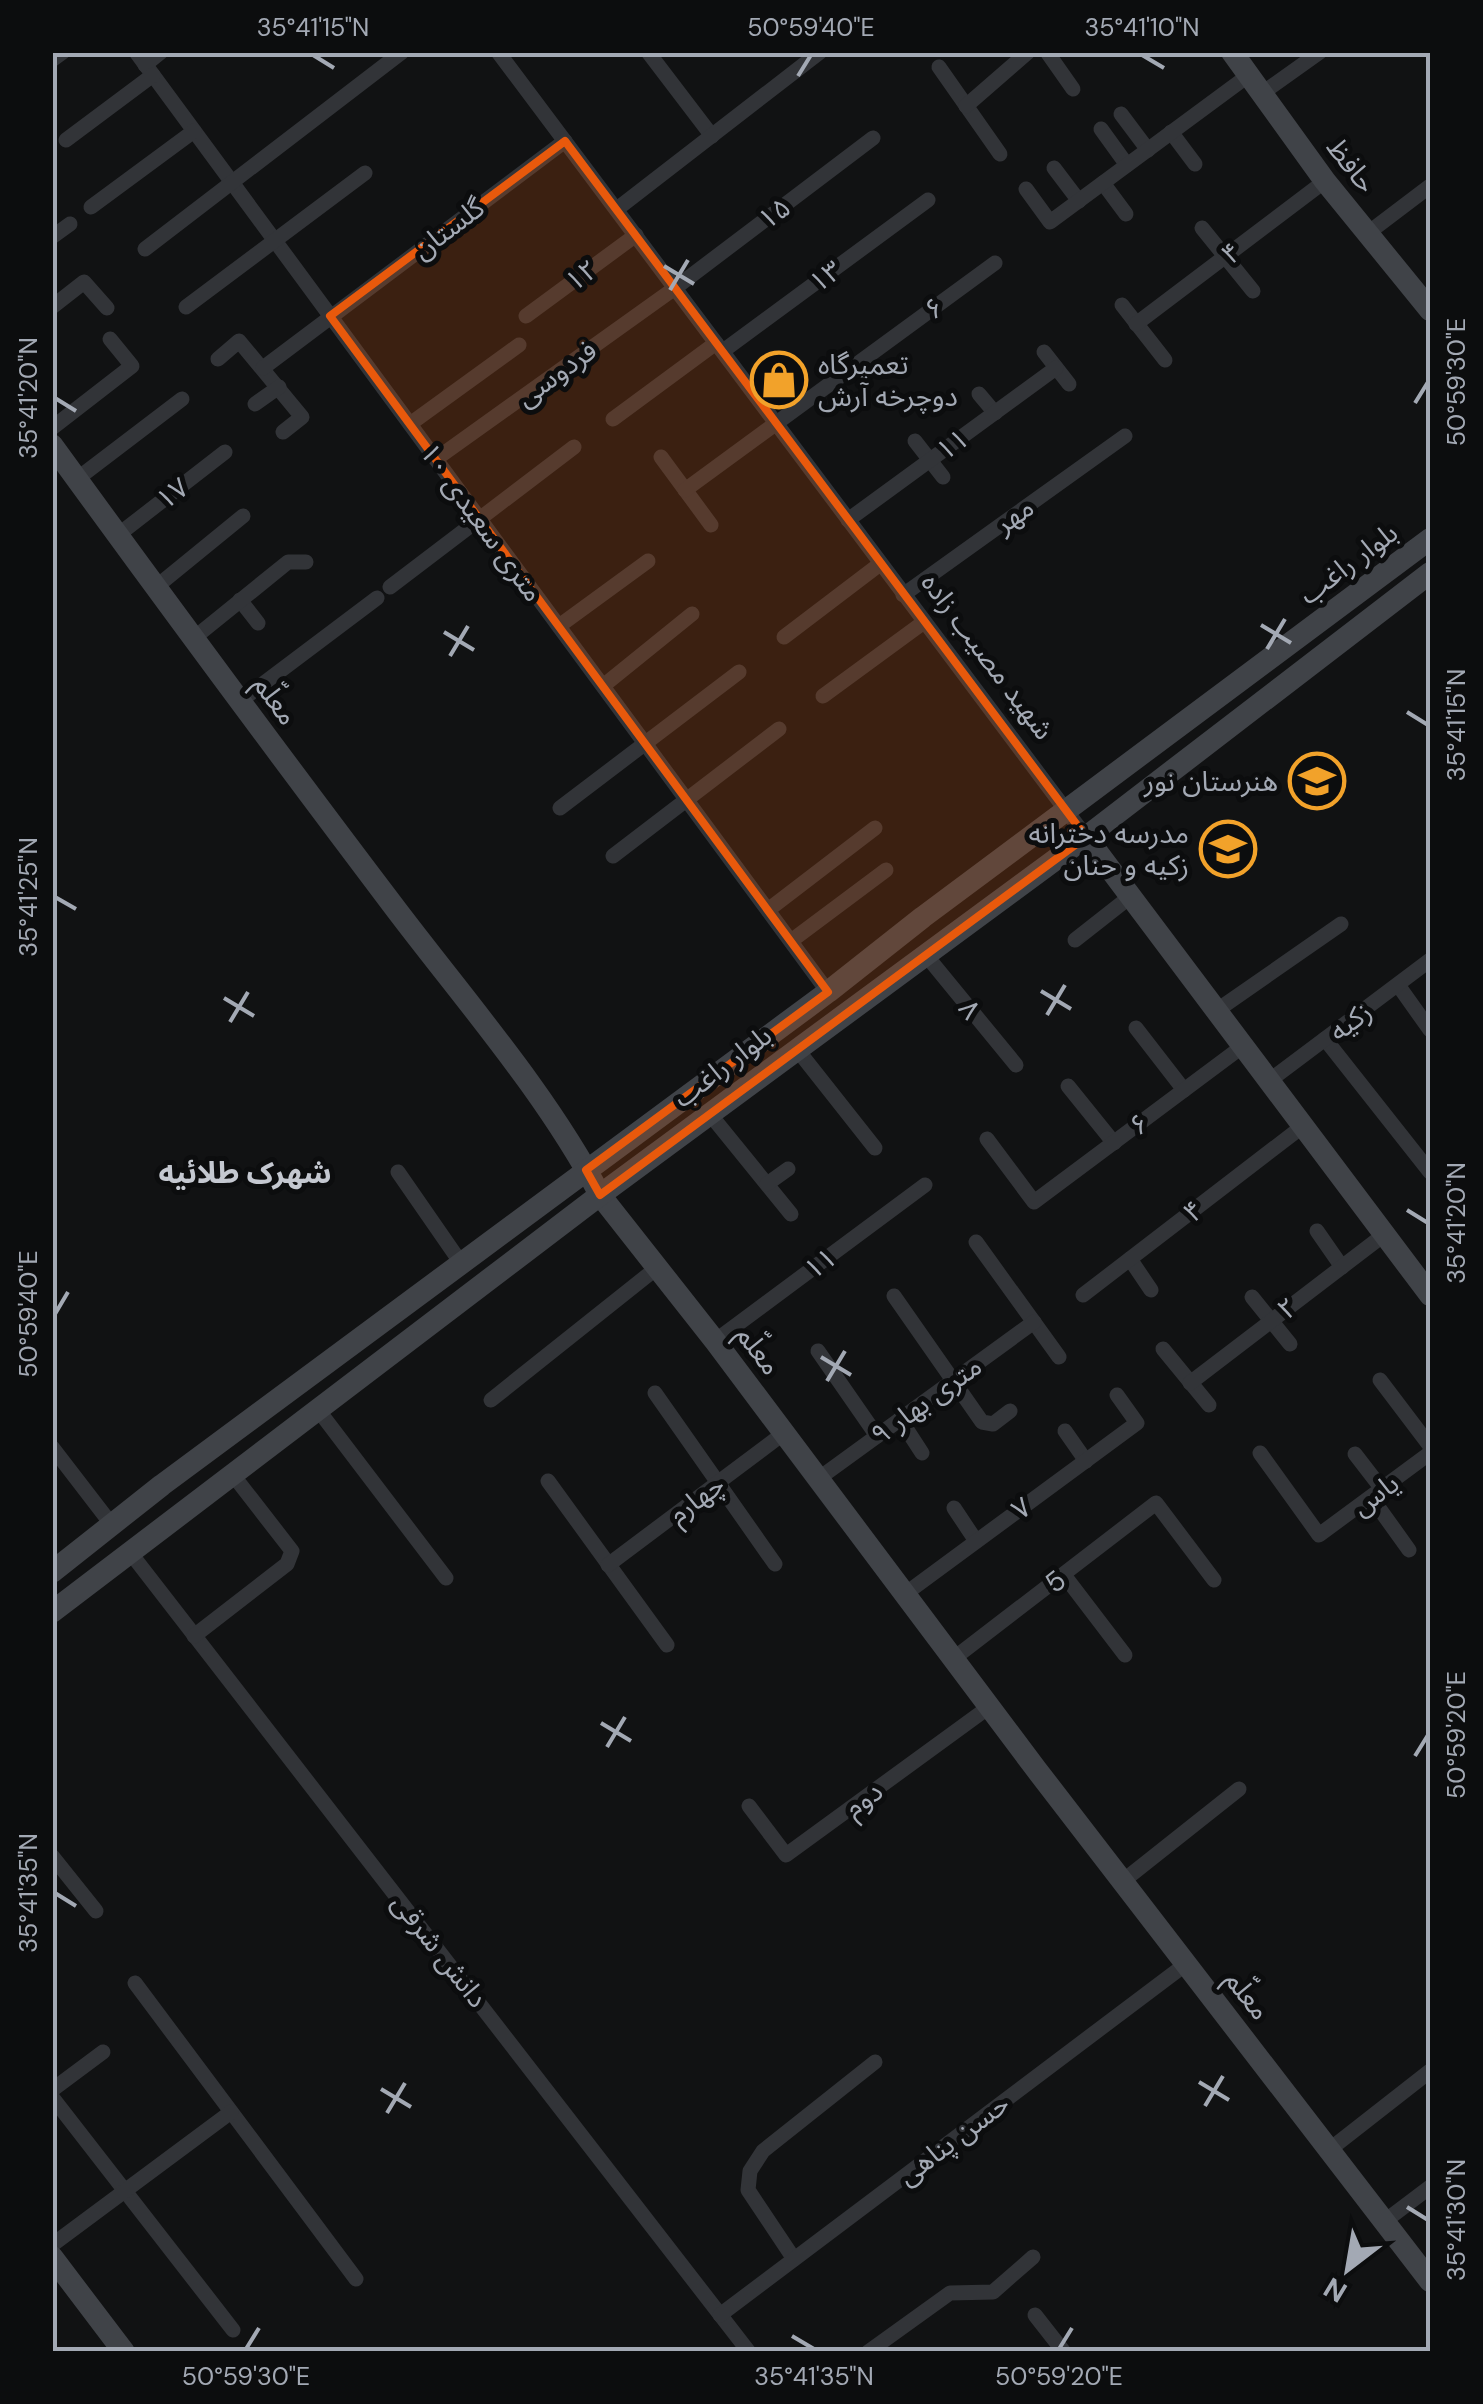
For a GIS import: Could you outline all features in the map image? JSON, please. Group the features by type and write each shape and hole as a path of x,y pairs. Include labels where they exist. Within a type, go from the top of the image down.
{"street":[{"path":"52,60 63,52"},
{"path":"66,140 161,52"},
{"path":"145,249 402,52"},
{"name":"شهید مصیب زاده","path":"498,52 1430,1295"},
{"path":"648,52 712,136"},
{"path":"617,209 712,136 797,59 820,52"},
{"path":"966,106 1028,52"},
{"path":"1047,52 1073,88"},
{"name":"حافظ","path":"1232,52 1325,181 1430,310"},
{"path":"1026,189 1050,222 1171,132 1320,52"},
{"name":"۱۰ متری سعیدی","path":"144,64 828,992"},
{"path":"939,67 1000,154"},
{"path":"1121,114 1148,150"},
{"path":"1101,129 1127,165"},
{"path":"91,207 194,131"},
{"path":"1171,132 1196,164"},
{"name":"۱۵","path":"676,288 873,138"},
{"name":"گلستان","path":"330,316 565,141"},
{"path":"1054,168 1079,201"},
{"path":"186,308 365,173"},
{"name":"۴","path":"1136,324 1325,181"},
{"path":"1102,183 1126,214"},
{"path":"1368,233 1430,186"},
{"name":"۱۳","path":"612,420 928,200"},
{"path":"52,237 70,224"},
{"path":"1202,228 1254,292"},
{"name":"۱۲","path":"526,316 636,234"},
{"name":"۶","path":"777,425 995,262"},
{"path":"52,307 84,282 107,308"},
{"name":"فردوسی","path":"436,459 676,288"},
{"path":"1122,305 1164,360"},
{"path":"264,368 330,316"},
{"path":"52,428 132,366 110,339"},
{"path":"218,359 240,341 302,417 283,432"},
{"path":"410,424 519,345"},
{"path":"1044,352 1068,384"},
{"name":"۱۱","path":"848,520 1056,368"},
{"path":"255,404 278,387"},
{"path":"980,394 995,413"},
{"path":"77,479 182,399"},
{"path":"685,490 777,425"},
{"name":"مهر","path":"903,595 1125,436"},
{"path":"915,441 943,477"},
{"name":"معلّم","path":"52,445 524,1078 600,1195 716,1341 1122,1882 1430,2281"},
{"path":"390,587 574,447"},
{"name":"۱۷","path":"118,535 225,452"},
{"path":"661,458 711,525"},
{"path":"156,587 242,516"},
{"name":"بلوار راغب","path":"52,1572 1430,539"},
{"path":"559,626 648,560"},
{"path":"194,638 288,562 306,562"},
{"path":"784,637 880,564"},
{"name":"بلوار راغب","path":"52,1612 796,1048 1086,837 1430,572"},
{"path":"240,702 376,598"},
{"path":"240,600 258,623"},
{"path":"603,686 692,614"},
{"path":"822,696 924,622"},
{"path":"560,808 739,672"},
{"path":"613,856 779,730"},
{"path":"768,910 875,828"},
{"path":"792,941 886,870"},
{"path":"1075,940 1131,896"},
{"path":"1216,1011 1341,924"},
{"name":"۸","path":"925,954 1016,1065"},
{"name":"زکیه","path":"1269,1081 1430,960"},
{"path":"1398,985 1430,1030"},
{"path":"1136,1028 1184,1090"},
{"path":"1325,1039 1430,1172"},
{"name":"۶","path":"988,1139 1034,1202 1244,1046"},
{"path":"796,1048 874,1148"},
{"path":"1068,1086 1114,1142"},
{"path":"709,1114 791,1214"},
{"name":"۴","path":"1084,1295 1304,1126"},
{"path":"767,1184 788,1169"},
{"path":"398,1172 461,1263"},
{"name":"۱۱","path":"716,1341 925,1185"},
{"path":"1317,1231 1342,1267"},
{"name":"۲","path":"1190,1382 1385,1234"},
{"path":"976,1242 1059,1357"},
{"path":"1130,1259 1151,1290"},
{"path":"491,1400 658,1267"},
{"path":"894,1296 982,1422 993,1424 1010,1411"},
{"path":"1252,1297 1290,1344"},
{"name":"۹ متری بهار","path":"818,1479 1034,1322"},
{"path":"1163,1349 1209,1405"},
{"path":"818,1351 877,1436"},
{"path":"1380,1380 1430,1450"},
{"path":"655,1394 775,1564"},
{"name":"۷","path":"904,1594 1137,1423 1118,1396"},
{"path":"319,1411 446,1578"},
{"path":"900,1420 922,1453"},
{"path":"1065,1431 1086,1461"},
{"name":"چهارم","path":"608,1566 784,1433"},
{"path":"52,1447 112,1525"},
{"name":"یاس","path":"1260,1453 1319,1535 1430,1450"},
{"path":"1355,1454 1409,1550"},
{"path":"194,1636 288,1564 292,1551 233,1475"},
{"path":"548,1481 667,1645"},
{"name":"5","path":"954,1659 1156,1503 1214,1580"},
{"path":"954,1508 976,1542"},
{"name":"دانش شرقی","path":"129,1551 748,2352"},
{"path":"1064,1574 1125,1655"},
{"name":"دوم","path":"750,1806 786,1856 990,1708"},
{"path":"1122,1882 1239,1789"},
{"path":"52,1856 96,1911"},
{"name":"حسن پناهی","path":"720,2314 1186,1964"},
{"path":"134,1983 356,2279"},
{"path":"103,2052 52,2094 233,2330"},
{"path":"794,2259 748,2190 750,2171 763,2151 875,2062"},
{"path":"1329,2150 1430,2071"},
{"path":"52,2244 231,2112"},
{"path":"1384,2222 1430,2187"},
{"path":"52,2257 124,2352"},
{"path":"868,2352 950,2293 993,2292 1032,2257"},
{"path":"1036,2315 1060,2350"}],"highlighted area":[{"path":"565,141 1086,837 600,1195 586,1170 828,992 330,316"}],"place":[{"name":"تعمیرگاه دوچرخه آرش","path":"779,380"},
{"name":"هنرستان نور","path":"1317,781"},
{"name":"مدرسه دخترانه زکیه و حنان","path":"1228,849"}],"district":[{"name":"شهرک طلائیه","path":"245,1173"}]}
